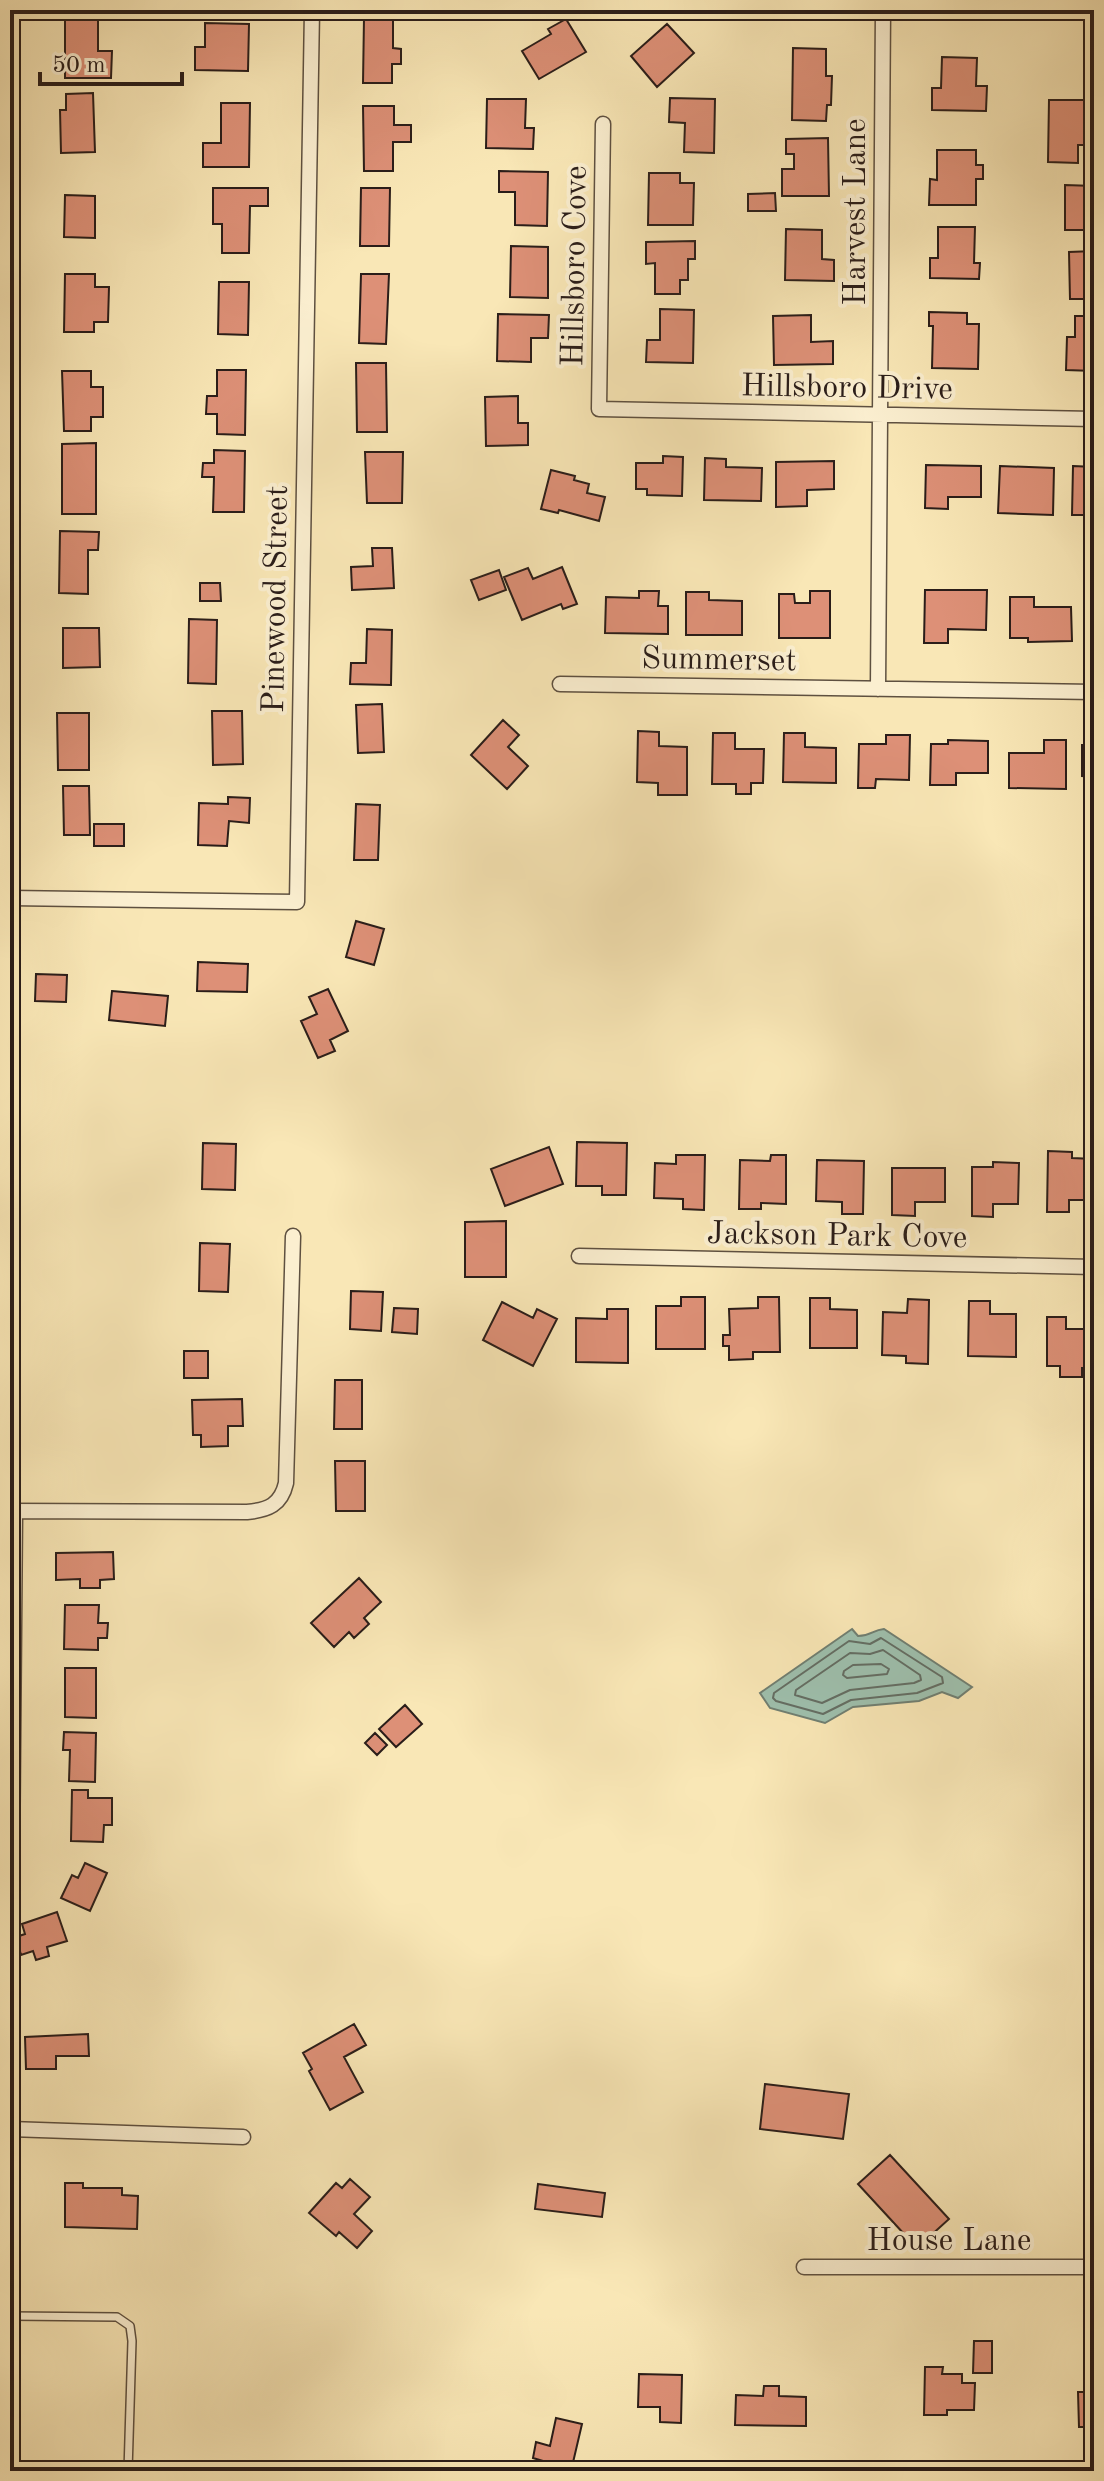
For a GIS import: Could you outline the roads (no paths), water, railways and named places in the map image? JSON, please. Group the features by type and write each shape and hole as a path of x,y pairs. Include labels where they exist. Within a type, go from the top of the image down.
{"street":[{"path":"10,72 11,10"},
{"name":"Pinewood Street","path":"10,898 297,902 312,10"},
{"name":"Harvest Lane","path":"881,415 883,10"},
{"name":"Hillsboro Cove","path":"599,409 603,124"},
{"name":"Hillsboro Drive","path":"599,409 1094,419"},
{"path":"878,689 881,415"},
{"name":"Summerset","path":"560,684 1094,692"},
{"path":"12,1864 12,1511 247,1512 275,1505 286,1483 293,1236"},
{"name":"Jackson Park Cove","path":"579,1256 1094,1267"},
{"path":"10,2129 243,2137"},
{"name":"House Lane","path":"804,2267 1094,2267"}],"lane":[{"path":"10,2316 117,2317 130,2326 128,2471"}],"water":[{"path":"852,1629 858,1636 884,1629 972,1687 958,1698 942,1692 919,1701 853,1707 825,1723 770,1708 760,1693"}]}
